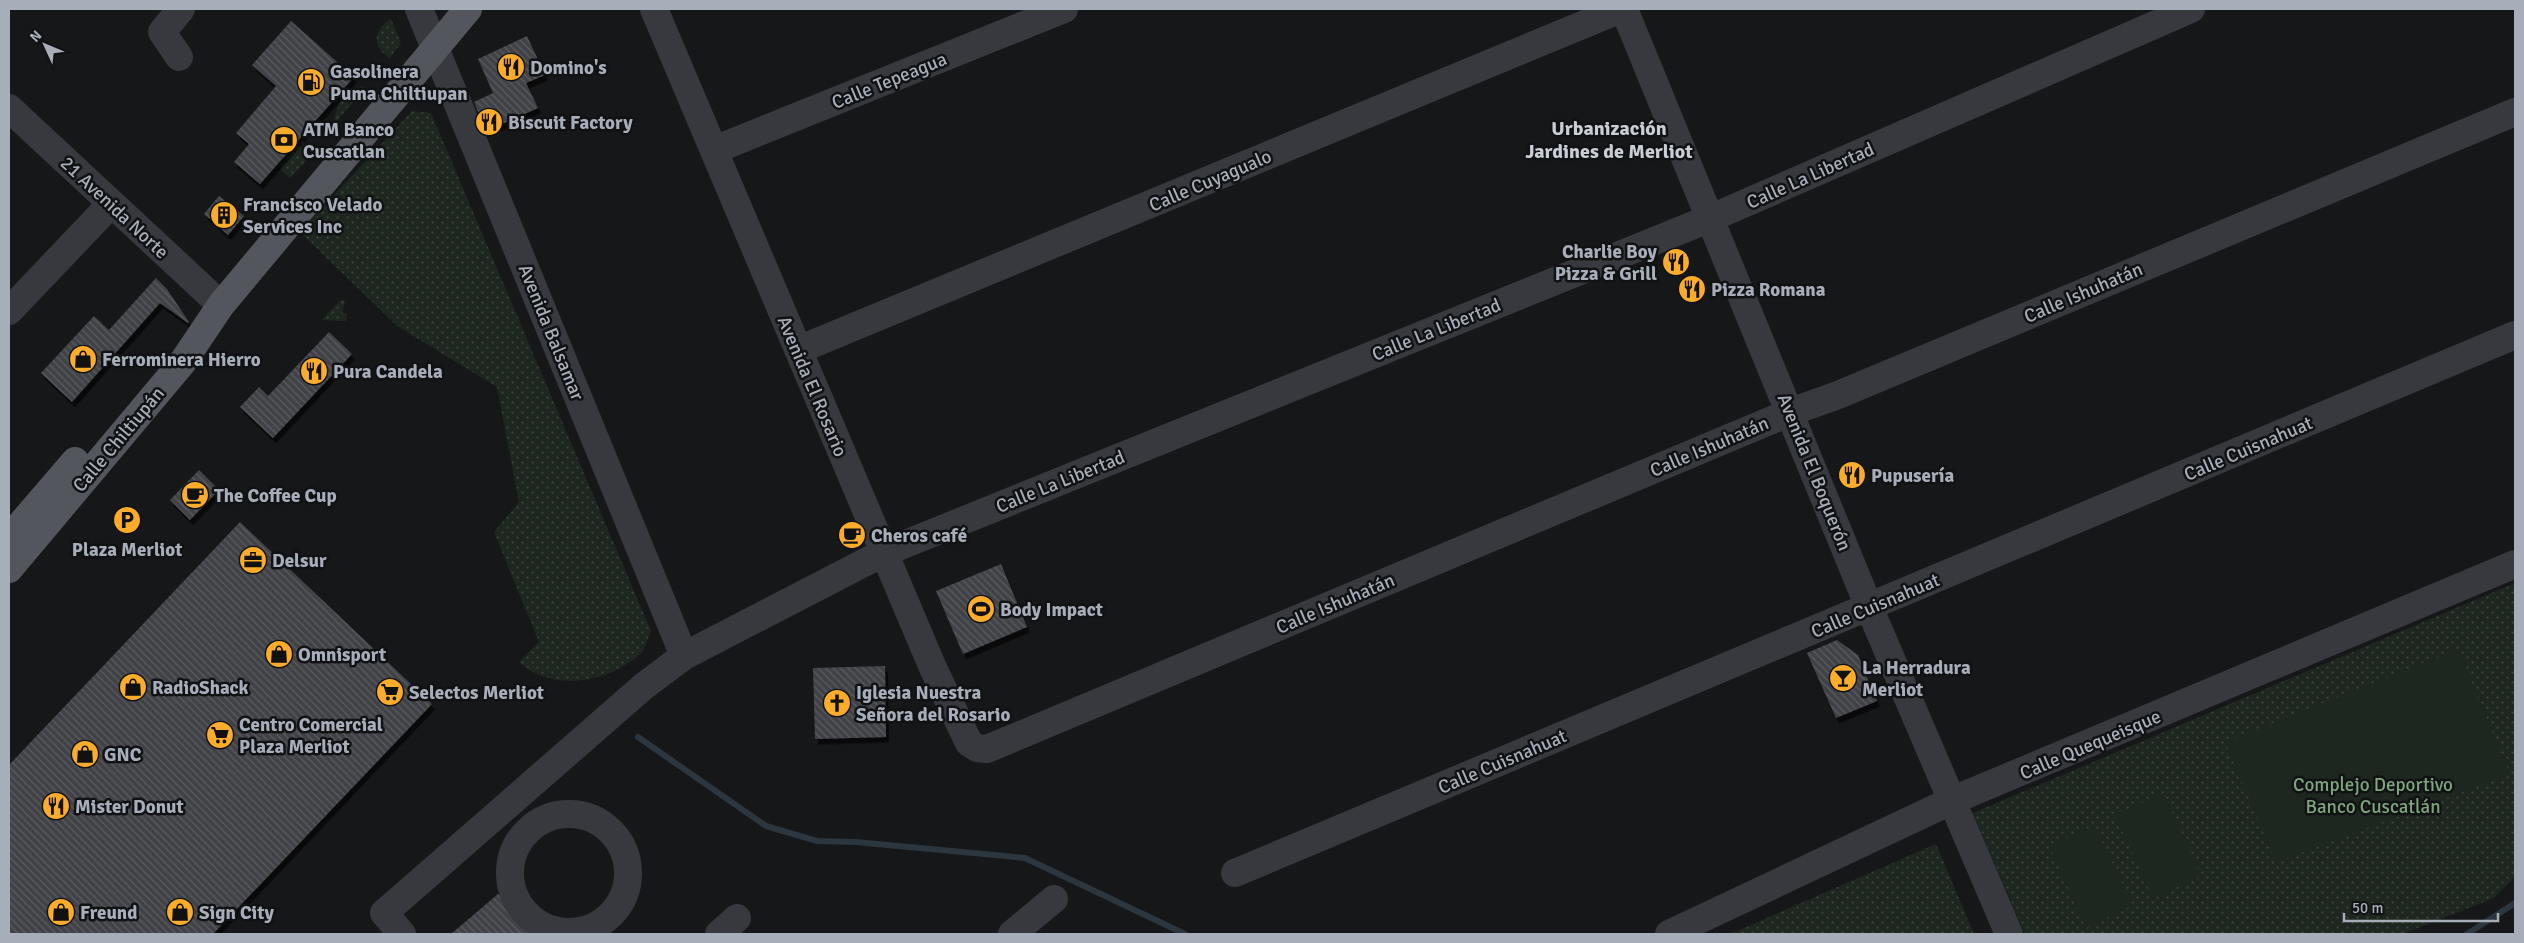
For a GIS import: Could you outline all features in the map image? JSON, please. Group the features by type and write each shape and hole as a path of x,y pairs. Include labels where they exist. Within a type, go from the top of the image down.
{"main road":[{"name":"Calle Chiltiupán","path":"9,569 182,363 222,306 468,9"},
{"name":"Calle Chiltiupán","path":"9,538 169,351 222,306"}],"street":[{"path":"178,57 162,32 181,9"},
{"name":"Avenida Balsamar","path":"420,9 437,46 684,656"},
{"name":"Avenida El Rosario","path":"654,9 884,553 963,734 969,743 977,748 987,749"},
{"name":"Calle Tepeagua","path":"714,150 1064,9"},
{"name":"Avenida El Boquerón","path":"1622,9 1711,218 1869,607 2009,934"},
{"name":"Calle Cuyagualo","path":"798,350 1622,9"},
{"name":"Calle La Libertad","path":"402,934 384,913 644,686 684,656 884,553 1711,218 2191,9"},
{"name":"Calle Ishuhatán","path":"987,749 1791,412 1838,395 2515,112"},
{"name":"21 Avenida Norte","path":"12,116 222,306"},
{"path":"9,311 111,204"},
{"name":"Calle Cuisnahuat","path":"1234,873 2515,335"},
{"name":"Calle Quequeisque","path":"1669,934 1951,801 2515,564"},
{"path":"503,810 524,834"},
{"path":"562,814 581,815 599,822 614,834 624,850 628,869 626,888 618,905 606,920 589,929 569,932 549,929 532,920 518,904 511,886 510,866 516,846 524,834 544,820 562,814"},
{"path":"1012,934 1054,899"}],"green space":[{"path":"391,19 401,43 390,58 380,49 377,44 377,38 381,28"},
{"path":"359,87 366,87 334,124 339,104 347,93"},
{"path":"412,111 431,113 651,631 642,652 629,663 598,677 564,681 548,678 533,672 519,662 539,642 494,532 519,502 497,387 397,326 300,232"},
{"path":"303,139 306,161 290,178 279,168"},
{"path":"342,299 345,301 342,313 347,313 346,321 322,320"},
{"name":"Complejo Deportivo Banco Cuscatlán","path":"2515,583 2515,877 2494,898 2403,934 2025,934 1973,813"},
{"path":"2458,649 2510,774 2276,862 2225,742"},
{"path":"2163,793 2202,876 2153,898 2115,815"},
{"path":"2094,826 2133,905 2086,928 2049,845"},
{"path":"1936,844 1974,934 1730,934"}],"building":[{"name":"Gasolinera Puma Chiltiupan","path":"291,21 354,77 260,184 234,162 249,144 236,133 276,86 252,65"},
{"path":"527,36 545,75 526,83 538,108 486,131 474,102 493,93 478,59"},
{"name":"Francisco Velado Services Inc","path":"219,196 244,216 228,235 204,214"},
{"name":"Ferrominera Hierro","path":"156,278 167,289 189,322 160,303 72,402 41,373 94,316 109,330"},
{"name":"Pura Candela","path":"329,332 352,354 273,438 240,407 259,387 268,396"},
{"name":"The Coffee Cup","path":"199,470 219,490 190,520 170,500"},
{"name":"Centro Comercial Plaza Merliot","path":"240,522 432,704 213,934 9,934 9,765"},
{"name":"Body Impact","path":"1001,564 1027,627 963,654 936,591"},
{"name":"La Herradura Merliot","path":"1837,640 1858,655 1877,701 1836,718 1807,653"},
{"path":"885,666 886,737 815,739 813,668"},
{"path":"498,894 534,934 451,934"}],"waterway":[{"path":"638,737 766,826 817,841 856,842 1025,858 1185,934"},
{"path":"2467,934 2515,903"}],"place":[{"name":"Domino's","path":"511,67"},
{"name":"Gasolinera Puma Chiltiupan","path":"311,82"},
{"name":"Biscuit Factory","path":"489,122"},
{"name":"ATM Banco Cuscatlan","path":"284,140"},
{"name":"Francisco Velado Services Inc","path":"224,215"},
{"name":"Charlie Boy Pizza & Grill","path":"1676,262"},
{"name":"Pizza Romana","path":"1692,289"},
{"name":"Ferrominera Hierro","path":"83,359"},
{"name":"Pura Candela","path":"314,371"},
{"name":"Pupusería","path":"1852,475"},
{"name":"The Coffee Cup","path":"195,495"},
{"name":"Plaza Merliot","path":"127,520"},
{"name":"Cheros café","path":"852,535"},
{"name":"Delsur","path":"253,560"},
{"name":"Body Impact","path":"981,609"},
{"name":"Omnisport","path":"279,654"},
{"name":"La Herradura Merliot","path":"1843,678"},
{"name":"RadioShack","path":"133,687"},
{"name":"Selectos Merliot","path":"390,692"},
{"name":"Iglesia Nuestra Señora del Rosario","path":"837,703"},
{"name":"Centro Comercial Plaza Merliot","path":"220,735"},
{"name":"GNC","path":"85,754"},
{"name":"Mister Donut","path":"56,806"},
{"name":"Freund","path":"61,912"},
{"name":"Sign City","path":"180,912"}],"district":[{"name":"Urbanización Jardines de Merliot","path":"1609,140"}]}
